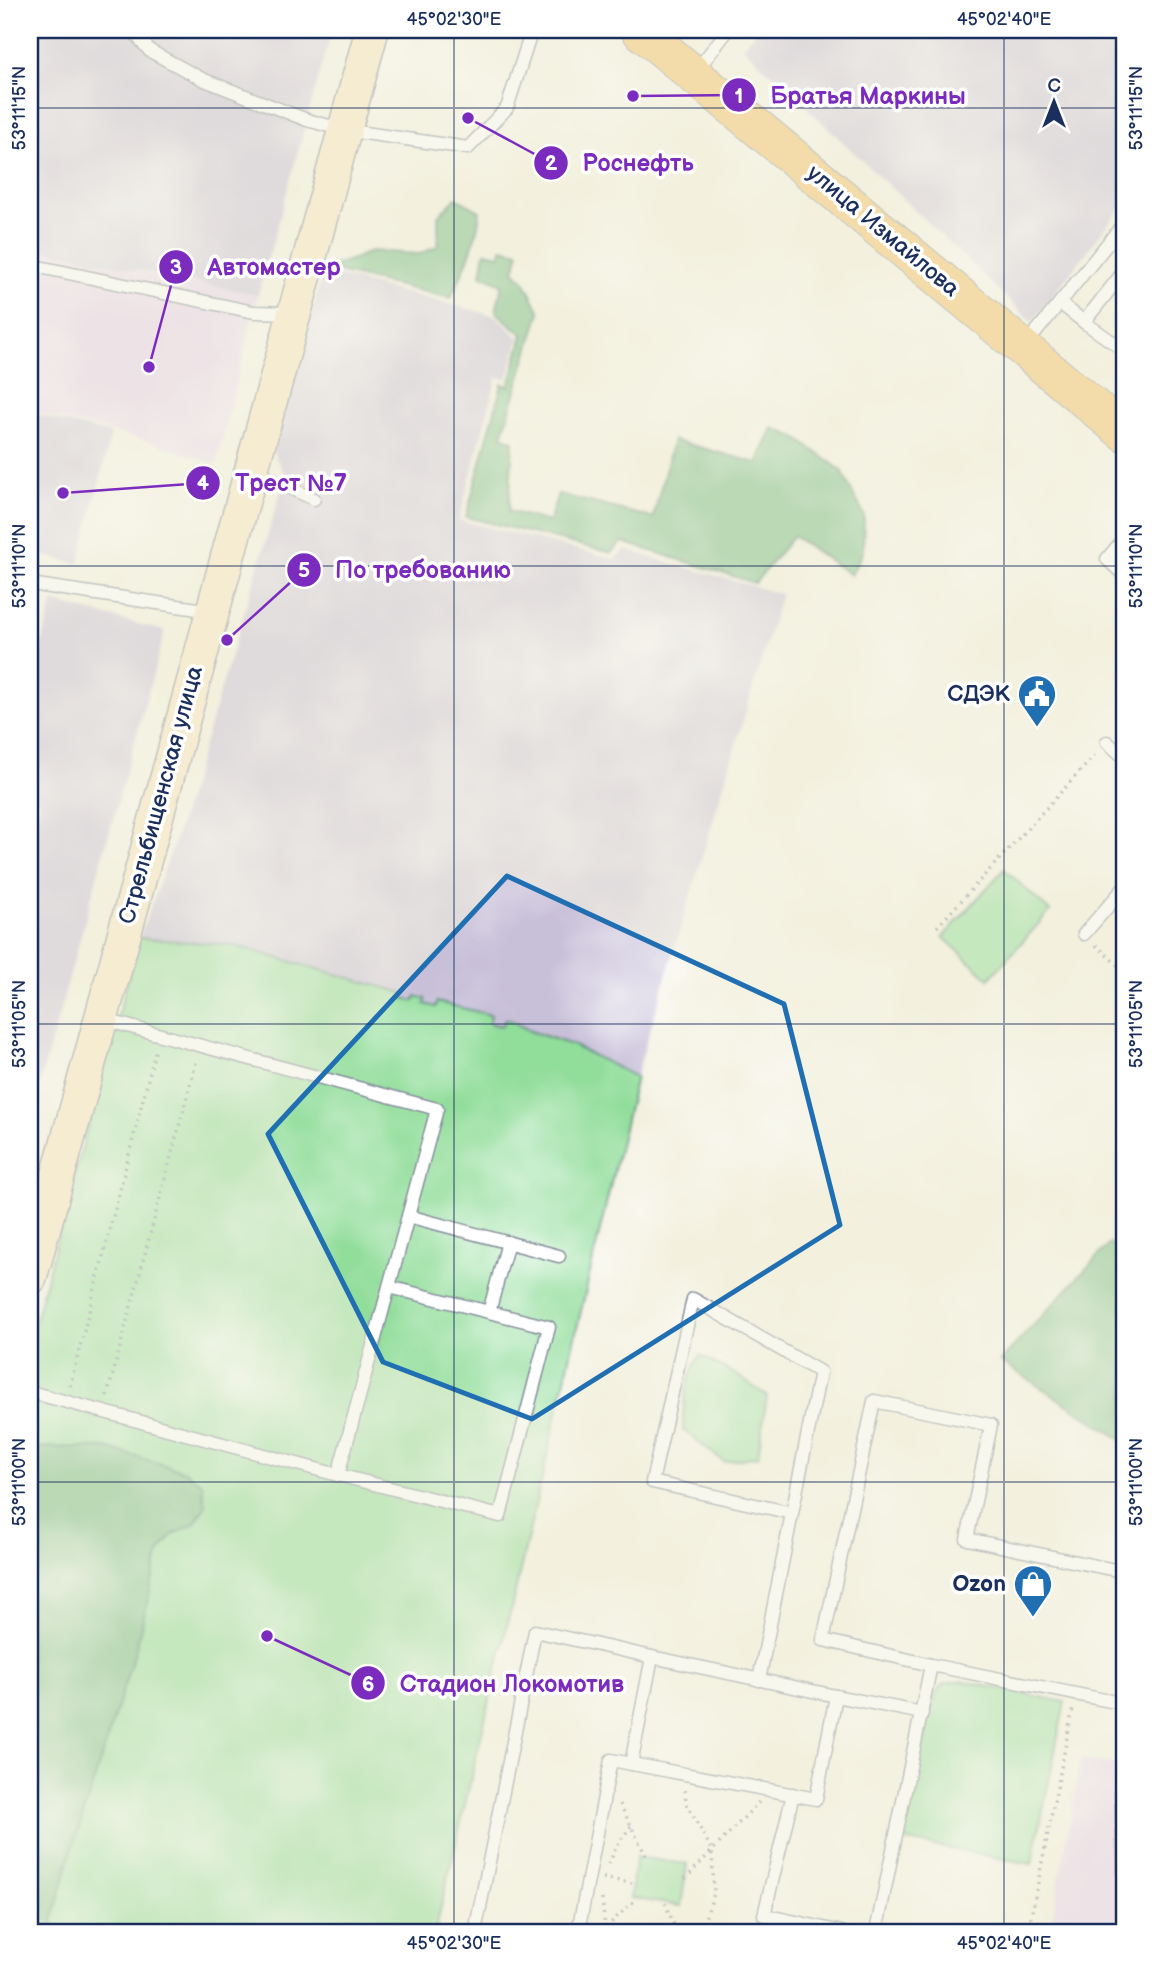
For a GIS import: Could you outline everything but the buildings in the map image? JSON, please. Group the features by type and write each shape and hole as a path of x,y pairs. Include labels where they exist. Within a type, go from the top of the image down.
{"main road":[{"name":"Стрельбищенская улица","path":"30,1278 372,30"},
{"name":"улица Измайлова","path":"640,30 1125,433"}],"lane":[{"path":"132,30 150,51 202,79 307,120 344,130 468,149 507,108 532,30"},
{"path":"695,73 727,30"},
{"path":"1023,349 1125,222"},
{"path":"30,265 254,312 294,313"},
{"path":"1084,322 1125,270"},
{"path":"1060,303 1125,351"},
{"path":"252,467 314,499"},
{"path":"1125,537 1107,559 1125,576"},
{"path":"30,584 212,611"},
{"path":"1107,742 1125,758"},
{"path":"1084,934 1125,887"},
{"path":"100,1019 437,1110 338,1475"},
{"path":"408,1216 559,1256"},
{"path":"489,1312 508,1242"},
{"path":"30,1392 500,1516 548,1328 389,1287"},
{"path":"759,1680 820,1372 693,1299 652,1482 792,1513"},
{"path":"1125,1572 967,1539 991,1425 874,1401 823,1640 1125,1704"},
{"path":"475,1932 536,1631 922,1713"},
{"path":"631,1764 652,1657"},
{"path":"876,1932 931,1665"},
{"path":"578,1932 611,1760 816,1799 836,1696"},
{"path":"1125,1788 1121,1788 1125,1895"},
{"path":"793,1794 764,1916 842,1932"}],"path":[{"path":"937,927 1107,742"},
{"path":"1084,934 1125,972"},
{"path":"66,1402 159,1035"},
{"path":"103,1412 200,1046"},
{"path":"1028,1932 1076,1693"},
{"path":"683,1774 686,1803 712,1850 714,1894 700,1932"},
{"path":"607,1777 647,1858"},
{"path":"685,1879 771,1790"},
{"path":"603,1888 616,1847 631,1826"},
{"path":"589,1875 632,1883"},
{"path":"602,1898 605,1928"},
{"path":"601,1932 636,1899"},
{"path":"665,1903 677,1932"}],"highlighted area":[{"path":"507,876 784,1004 840,1225 532,1419 383,1362 268,1134"}],"shaded area":[{"path":"30,30 332,30 258,295 30,247"},
{"path":"756,30 1125,30 1125,203 1032,322 743,47"},
{"path":"30,236 258,295 216,464 155,443 30,411"},
{"path":"323,272 496,316 519,338 507,379 497,377 459,520 615,559 625,550 781,594 636,1077 572,1045 530,1031 512,1021 503,1026 489,1023 491,1016 437,1002 436,1007 425,1004 426,999 416,996 414,1001 402,998 404,993 139,938 172,849 279,498 285,475 272,450"},
{"path":"30,413 111,434 79,564 30,552"},
{"path":"53,602 165,631 30,1119 30,845 40,802 30,794 30,687"},
{"path":"1081,1759 1125,1766 1125,1932 1050,1932"}],"green space":[{"path":"456,198 480,211 473,245 451,298 334,271 337,264 371,251 420,254 438,246 438,216"},
{"path":"502,248 519,252 514,271 523,279 540,312 502,436 513,441 509,511 549,522 558,494 653,518 673,440 757,463 773,428 795,437 841,470 864,515 863,551 851,575 793,536 755,583 622,542 611,553 466,517 502,384 509,386 523,335 496,312 502,284 481,275 485,252 500,255"},
{"path":"1004,869 1050,911 989,979 943,937"},
{"path":"139,938 231,945 404,993 403,998 414,1001 416,996 426,999 425,1004 436,1007 437,1002 491,1015 489,1023 502,1026 505,1019 512,1021 530,1031 572,1045 636,1077 435,1932 30,1932 30,1339"},
{"path":"1110,1243 1125,1254 1125,1442 1000,1361"},
{"path":"700,1355 737,1375 767,1396 758,1456 724,1462 683,1430 686,1391"},
{"path":"43,1447 106,1448 185,1471 202,1484 206,1505 194,1524 172,1535 159,1553 136,1648 70,1856 53,1920 56,1932 30,1932 30,1453"},
{"path":"962,1681 1065,1702 1032,1864 902,1840 934,1696 943,1684"},
{"path":"636,1857 687,1864 681,1906 630,1898"}],"place":[{"name":"Братья Маркины","path":"633,96"},
{"name":"Роснефть","path":"468,118"},
{"name":"Автомастер","path":"149,367"},
{"name":"Трест №7","path":"63,493"},
{"name":"По требованию","path":"227,640"},
{"name":"СДЭК","path":"1037,728"},
{"name":"Ozon","path":"1033,1618"},
{"name":"Стадион Локомотив","path":"267,1636"}]}
